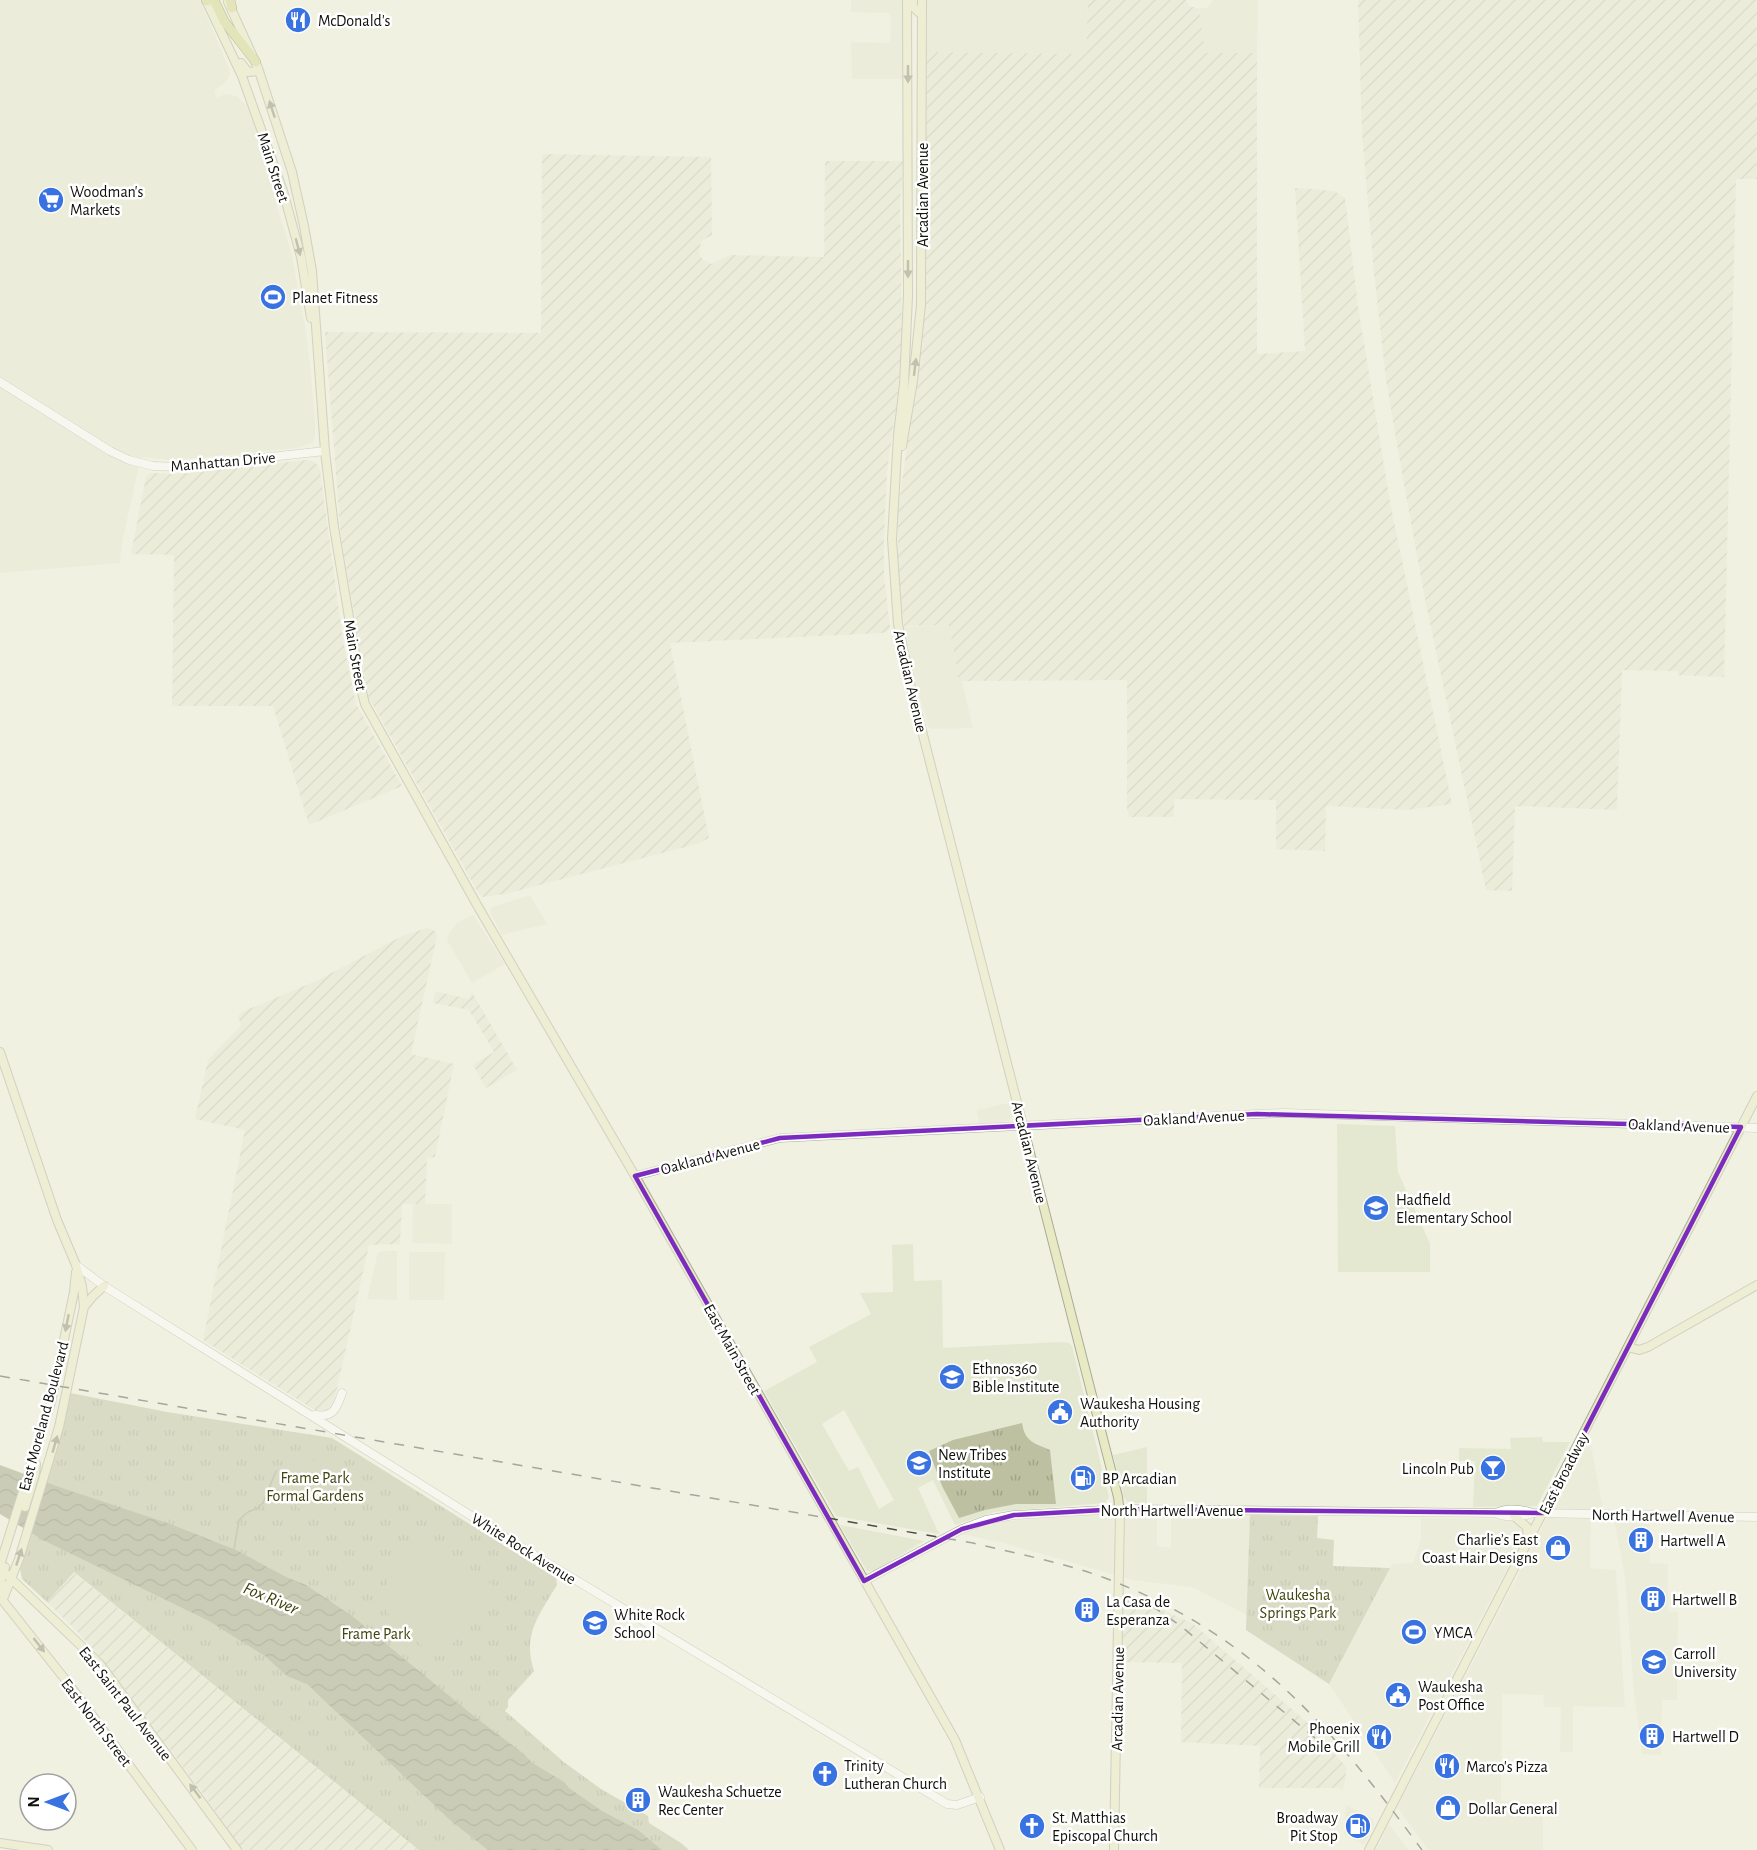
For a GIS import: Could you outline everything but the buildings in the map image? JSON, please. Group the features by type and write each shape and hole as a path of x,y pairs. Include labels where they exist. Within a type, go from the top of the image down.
{"main road":[{"path":"208,0 258,67"},
{"name":"Main Street","path":"208,0 249,95 283,191 301,257 320,378"},
{"name":"Arcadian Avenue","path":"907,0 909,122 907,324 904,384 896,460 893,564 900,635 917,710 1120,1509 1114,1850"},
{"path":"913,0 913,7 922,15"},
{"name":"Arcadian Avenue","path":"896,460 902,445 911,390 922,280 922,0"},
{"name":"Main Street","path":"230,3 258,67 292,172 304,226 312,271 325,451 341,572 365,704 477,905"},
{"path":"219,26 246,71 253,73 258,67"},
{"path":"249,95 251,81 258,67"},
{"name":"East Main Street","path":"477,905 635,1176 956,1740 1000,1850"},
{"name":"East Moreland Boulevard","path":"0,1052 57,1220 76,1265 82,1286 84,1307 59,1427 12,1579 1,1600"},
{"name":"East Broadway","path":"1369,1850 1527,1542 1538,1513 1628,1347 1757,1096"},
{"name":"East Moreland Boulevard","path":"1,1573 51,1402 74,1292 76,1265"},
{"path":"1628,1347 1639,1350 1648,1347 1757,1285"},
{"path":"84,1307 104,1286"},
{"path":"63,1347 75,1350"},
{"path":"1514,1516 1527,1527 1527,1542"},
{"path":"0,1547 13,1533"},
{"path":"1,1600 1,1573 12,1579"},
{"name":"East Saint Paul Avenue","path":"12,1579 100,1664 237,1850"},
{"name":"East North Street","path":"1,1600 68,1683 192,1850"},
{"path":"0,1843 48,1850"}],"street":[{"path":"293,228 304,226"},
{"path":"907,324 919,323"},
{"name":"Manhattan Drive","path":"0,382 110,451 129,460 153,466 180,467 325,451"},
{"name":"Oakland Avenue","path":"635,1176 780,1138 1286,1113 1757,1128"},
{"name":"White Rock Avenue","path":"76,1265 104,1286 521,1547 947,1804 957,1805 980,1797"},
{"path":"310,1415 325,1416 333,1413 342,1393"},
{"name":"North Hartwell Avenue","path":"864,1581 962,1529 986,1520 1014,1515 1120,1509 1496,1512 1513,1510 1538,1513 1757,1517"},
{"name":"North Hartwell Avenue","path":"1496,1512 1500,1516 1526,1516 1538,1513"}],"highlighted area":[{"path":"1257,1114 1741,1127 1543,1513 1120,1509 1014,1515 962,1529 864,1581 635,1176 780,1138"}],"shaded area":[{"path":"0,0 200,0 230,71 225,83 214,90 217,98 225,94 237,96 247,106 263,150 291,251 306,332 311,374 315,422 313,442 296,448 197,458 172,460 141,457 122,542 120,563 0,573"},
{"path":"851,0 902,0 904,79 852,79 851,42 890,43 891,20 890,13 851,12"},
{"path":"927,0 1088,0 1086,54 927,52"},
{"path":"1088,0 1186,0 1189,6 1199,9 1205,53 1257,53 1257,354 1305,351 1295,188 1334,191 1345,198 1358,306 1390,502 1452,804 1407,810 1326,806 1325,851 1276,849 1276,800 1174,799 1174,817 1129,817 1127,808 1127,680 959,681 949,625 904,626 898,570 898,510 917,378 925,299 927,52 1086,54"},
{"path":"1213,0 1258,0 1257,53 1205,53 1199,9 1208,7"},
{"path":"1358,0 1757,0 1757,179 1736,179 1724,677 1678,675 1678,671 1622,670 1617,810 1515,806 1512,891 1486,890 1424,594 1400,462 1386,380 1374,273 1362,133"},
{"path":"542,154 711,157 712,235 701,241 699,254 702,259 711,264 731,255 824,257 825,161 903,161 900,206 902,335 899,387 887,472 884,537 884,576 890,628 887,632 882,633 670,643 709,838 697,844 505,894 483,897 479,894 368,696 341,538 325,332 541,333"},
{"path":"307,460 315,462 320,470 343,641 356,704 402,786 309,825 273,706 172,706 174,555 131,554 146,477 150,473 179,474"},
{"path":"949,625 959,681 962,681 973,728 933,729 928,727 910,660 904,627"},
{"path":"530,895 547,924 502,935 490,909"},
{"path":"473,915 505,964 472,983 447,940 449,933 457,923"},
{"path":"427,928 435,931 437,936 411,1054 454,1064 435,1157 427,1158 425,1204 402,1204 400,1244 369,1245 333,1407 328,1411 318,1412 203,1340 245,1130 195,1119 208,1060 241,1025 238,1016 242,1012 318,980 402,936"},
{"path":"435,991 469,999 472,992 517,1070 486,1088 473,1065 494,1052 469,1010 433,1003"},
{"path":"1009,1103 1012,1115 1009,1121 979,1123 977,1110"},
{"name":"Hadfield Elementary School","path":"1337,1124 1395,1126 1398,1172 1430,1244 1430,1272 1338,1272"},
{"path":"413,1204 452,1204 452,1244 412,1243"},
{"name":"Ethnos360 Bible Institute","path":"913,1244 914,1281 942,1280 943,1348 1059,1342 1069,1343 1072,1346 1109,1497 1105,1503 994,1512 955,1525 933,1480 918,1488 939,1534 836,1516 764,1391 817,1362 809,1347 871,1314 860,1293 893,1292 892,1245","holes":["844,1410 894,1500 879,1509 858,1467 849,1471 822,1424"]},
{"path":"397,1251 397,1300 367,1299 378,1253"},
{"path":"409,1252 445,1252 444,1300 409,1300"},
{"path":"1589,1434 1603,1510 1591,1510 1590,1568 1616,1570 1625,1707 1573,1706 1573,1752 1560,1752 1561,1707 1544,1707 1543,1695 1502,1694 1501,1801 1543,1803 1543,1850 1428,1850 1397,1807"},
{"path":"1542,1437 1543,1442 1570,1442 1537,1506 1473,1507 1475,1461 1459,1461 1459,1448 1511,1449 1510,1438"},
{"path":"1147,1447 1147,1504 1128,1502 1124,1498 1113,1455"},
{"path":"1106,1514 1129,1517 1157,1516 1157,1546 1171,1548 1171,1514 1250,1515 1247,1615 1192,1587 1133,1580 1004,1543 961,1534 1007,1521"},
{"path":"1421,1518 1515,1520 1523,1525 1525,1534 1395,1783 1329,1684 1392,1564 1413,1563 1421,1540"},
{"name":"Carroll University","path":"1614,1519 1650,1519 1650,1563 1668,1564 1668,1611 1678,1612 1677,1700 1662,1700 1661,1755 1642,1754 1634,1692 1625,1577"},
{"path":"840,1525 924,1541 874,1571 867,1571"},
{"path":"73,1572 419,1850 242,1850 207,1799 106,1664 47,1602"},
{"path":"1123,1593 1192,1623 1309,1724 1347,1768 1343,1791 1339,1788 1259,1788 1260,1746 1181,1742 1182,1663 1122,1662"},
{"path":"1346,1805 1373,1819 1374,1825 1364,1845 1344,1834"},
{"path":"1389,1824 1408,1850 1376,1850"}],"green space":[{"name":"Frame Park","path":"70,1393 167,1412 332,1438 556,1578 557,1585 539,1616 531,1636 530,1647 534,1671 508,1700 508,1707 505,1711 565,1763 601,1789 648,1816 649,1823 689,1850 419,1850 74,1572 47,1602 22,1579 20,1568"},
{"path":"1022,1423 1028,1438 1050,1450 1056,1504 1016,1504 959,1518 942,1486 929,1451 953,1440"},
{"name":"Frame Park Formal Gardens","path":"303,1459 331,1463 338,1467 337,1472 351,1480 339,1504 328,1513 316,1515 304,1512 295,1504 290,1491 292,1476"},
{"name":"Waukesha Springs Park","path":"1250,1515 1318,1516 1317,1538 1334,1540 1333,1566 1390,1568 1329,1684 1246,1630"},
{"path":"429,1539 494,1586 495,1592 444,1655 439,1656 398,1629 390,1621 385,1588 393,1572 415,1549"}],"water":[{"name":"Fox River","path":"0,1465 170,1524 236,1550 306,1585 352,1616 531,1762 564,1782 602,1811 638,1830 662,1850 488,1850 450,1820 307,1684 287,1676 265,1656 209,1621 43,1540 0,1514"}],"waterway":[{"path":"234,1549 239,1520 263,1503 276,1471"}],"railway":[{"path":"0,1376 973,1543 1089,1572 1157,1601 1204,1627 1246,1656 1284,1688 1320,1724 1355,1763 1422,1850"},
{"path":"1152,1606 1182,1627 1322,1744"}],"place":[{"name":"McDonald's","path":"298,20"},
{"name":"Woodman's Markets","path":"51,200"},
{"name":"Planet Fitness","path":"273,297"},
{"name":"Hadfield Elementary School","path":"1376,1208"},
{"name":"Ethnos360 Bible Institute","path":"952,1377"},
{"name":"Waukesha Housing Authority","path":"1060,1412"},
{"name":"New Tribes Institute","path":"919,1463"},
{"name":"Lincoln Pub","path":"1493,1468"},
{"name":"BP Arcadian","path":"1083,1478"},
{"name":"Hartwell A","path":"1641,1540"},
{"name":"Charlie’s East Coast Hair Designs","path":"1558,1548"},
{"name":"Hartwell B","path":"1653,1599"},
{"name":"La Casa de Esperanza","path":"1087,1610"},
{"name":"White Rock School","path":"595,1623"},
{"name":"YMCA","path":"1414,1632"},
{"name":"Carroll University","path":"1654,1662"},
{"name":"Waukesha Post Office","path":"1398,1695"},
{"name":"Hartwell D","path":"1652,1736"},
{"name":"Phoenix Mobile Grill","path":"1379,1737"},
{"name":"Marco's Pizza","path":"1447,1766"},
{"name":"Trinity Lutheran Church","path":"825,1774"},
{"name":"Waukesha Schuetze Rec Center","path":"638,1800"},
{"name":"Dollar General","path":"1448,1808"},
{"name":"St. Matthias Episcopal Church","path":"1032,1826"},
{"name":"Broadway Pit Stop","path":"1358,1826"}]}
